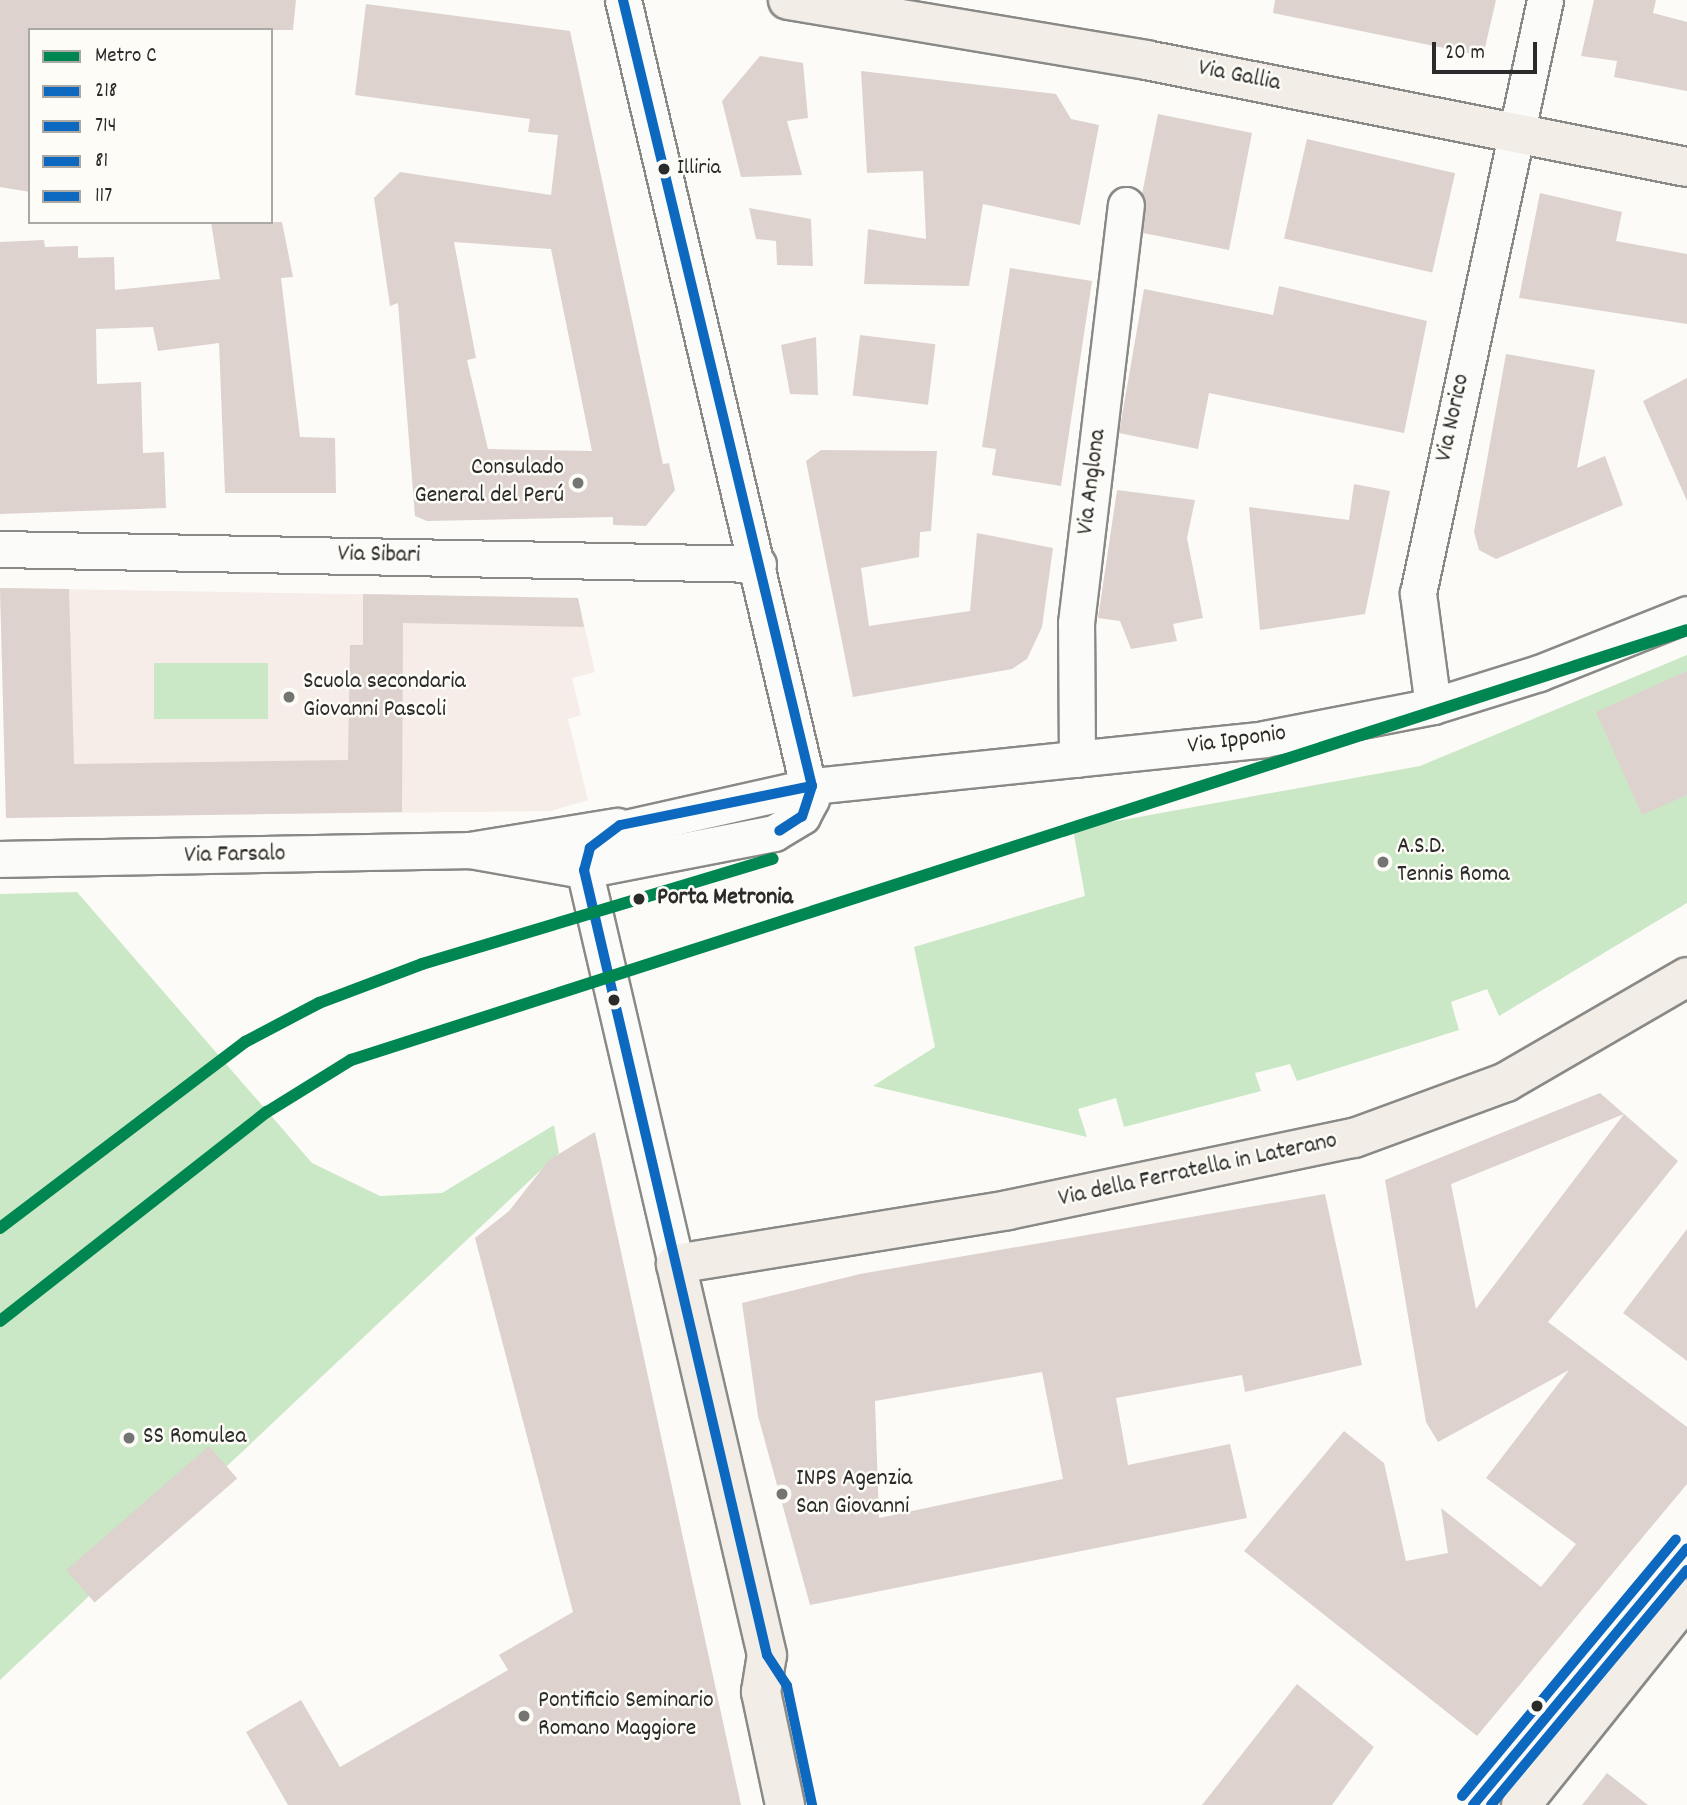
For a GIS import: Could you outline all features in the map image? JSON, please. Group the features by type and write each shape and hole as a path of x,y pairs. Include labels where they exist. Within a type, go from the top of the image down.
{"main road":[{"name":"Via Gallia","path":"788,0 1513,130 1687,167"},
{"name":"Via della Ferratella in Laterano","path":"676,1264 1008,1210 1354,1138 1506,1082 1687,976"},
{"path":"676,1264 767,1655 761,1692 785,1805"},
{"path":"1521,1805 1687,1598"}],"street":[{"path":"583,870 785,829 807,809 812,786 623,0"},
{"name":"Via Norico","path":"1433,706 1418,593 1513,130 1545,0"},
{"name":"Via Anglona","path":"1077,760 1075,633 1126,205"},
{"name":"Via Sibari","path":"0,549 758,564"},
{"name":"Via Ipponio","path":"620,825 812,786 1265,739 1433,706 1539,674 1687,614"},
{"path":"620,825 590,848 583,870 676,1264"},
{"name":"Via Farsalo","path":"0,859 470,850 620,825"},
{"name":"Via Farsalo","path":"470,850 583,870"}],"shaded area":[{"name":"Scuola secondaria Giovanni Pascoli","path":"0,588 578,598 595,672 572,678 581,715 568,719 588,800 551,811 6,817"}],"green space":[{"name":"A.S.D. Tennis Roma","path":"1687,655 1687,903 1499,1016 1487,989 1451,1002 1459,1030 1297,1081 1290,1064 1255,1073 1261,1091 1124,1127 1116,1098 1078,1109 1087,1137 873,1086 935,1047 914,947 1085,896 1073,829 1420,766"},
{"path":"154,663 268,663 268,719 154,719"},
{"name":"SS Romulea","path":"77,892 312,1163 380,1196 442,1193 554,1125 559,1153 0,1680 0,894"}],"building":[{"path":"0,0 296,0 293,30 28,28 28,192 0,187"},
{"path":"1275,0 1496,0 1483,56 1273,13"},
{"path":"1594,0 1656,0 1653,13 1687,22 1687,91 1614,77 1617,61 1581,56"},
{"path":"366,4 570,31 663,464 669,463 675,490 646,526 613,525 613,517 427,521 415,516 398,303 390,306 374,198 400,172 551,195 558,135 528,132 530,119 355,95","holes":["454,242 551,249 592,451 488,449 467,360 476,358"]},
{"path":"760,56 803,63 808,118 787,121 802,175 741,177 722,101"},
{"path":"861,71 1056,94 1071,119 1099,125 1080,225 983,204 969,286 864,284 868,229 926,239 923,171 867,173"},
{"path":"1158,114 1252,133 1229,250 1143,233 1142,194"},
{"path":"1307,139 1455,173 1432,273 1284,238"},
{"path":"1540,193 1622,212 1616,241 1687,254 1687,324 1519,298"},
{"path":"749,208 811,219 813,266 777,265 776,241 756,239"},
{"path":"282,222 293,277 281,278 300,437 335,438 336,493 225,493 219,343 158,351 153,327 96,329 97,384 141,382 143,453 164,452 166,508 0,514 0,242 44,240 45,247 78,246 78,258 114,257 115,290 220,279 211,224"},
{"path":"1010,268 1092,281 1061,486 992,475 996,449 982,447"},
{"path":"1279,286 1427,321 1404,433 1209,393 1198,449 1119,433 1144,289 1273,315"},
{"path":"860,335 935,344 928,405 853,396"},
{"path":"816,337 818,395 790,394 781,345"},
{"path":"1506,354 1595,370 1577,468 1605,456 1623,505 1496,559 1479,550 1474,532"},
{"path":"1687,378 1687,501 1643,401"},
{"path":"821,450 937,451 931,531 920,532 919,557 861,568 869,626 970,611 977,533 1053,548 1042,627 1027,659 1012,669 853,697 806,461"},
{"path":"1354,484 1390,491 1365,614 1260,630 1249,507 1349,520"},
{"path":"1117,490 1195,500 1187,538 1203,618 1173,624 1177,641 1131,649 1120,621 1098,618"},
{"path":"0,588 69,589 74,764 348,760 350,645 363,645 363,594 578,598 584,627 403,623 402,812 6,818"},
{"path":"1687,671 1687,795 1642,815 1596,712"},
{"path":"1600,1093 1678,1161 1548,1322 1687,1427 1687,1484 1477,1736 1244,1551 1344,1431 1384,1463 1406,1561 1448,1553 1441,1508 1541,1587 1576,1544 1486,1478 1569,1370 1438,1442 1426,1422 1385,1180","holes":["1624,1114 1476,1309 1451,1184"]},
{"path":"595,1132 741,1805 288,1805 246,1732 301,1700 340,1767 508,1670 499,1655 573,1612 475,1238 509,1211 549,1160"},
{"path":"1325,1194 1362,1365 1245,1392 1242,1375 1116,1398 1128,1465 1230,1444 1247,1518 810,1605 758,1416 742,1303 860,1274","holes":["1042,1372 1063,1479 879,1518 875,1401"]},
{"path":"1687,1229 1687,1361 1623,1313"},
{"path":"209,1446 237,1478 95,1602 66,1570"},
{"path":"1297,1684 1374,1747 1332,1805 1202,1805"},
{"path":"1607,1773 1648,1805 1582,1805"}],"metro line":[{"name":"C","path":"0,1321 267,1112 351,1060 1687,630"},
{"name":"C","path":"0,1228 245,1042 319,1003 422,964 773,859"}],"transit line":[{"name":"218","path":"623,0 812,786 802,816 779,831"},
{"name":"218","path":"812,786 620,825 590,848 584,870 767,1655 787,1686 812,1805"},
{"name":"117","path":"1462,1796 1676,1539"},
{"name":"714","path":"1473,1805 1687,1548"},
{"name":"81","path":"1491,1805 1687,1570"}],"place":[{"name":"Illiria","path":"664,169"},
{"name":"Consulado General del Perú","path":"578,483"},
{"name":"Scuola secondaria Giovanni Pascoli","path":"289,697"},
{"name":"A.S.D. Tennis Roma","path":"1383,862"},
{"name":"Porta Metronia","path":"639,899"},
{"name":"SS Romulea","path":"129,1438"},
{"name":"INPS Agenzia San Giovanni","path":"782,1494"},
{"name":"Pontificio Seminario Romano Maggiore","path":"524,1716"}]}
